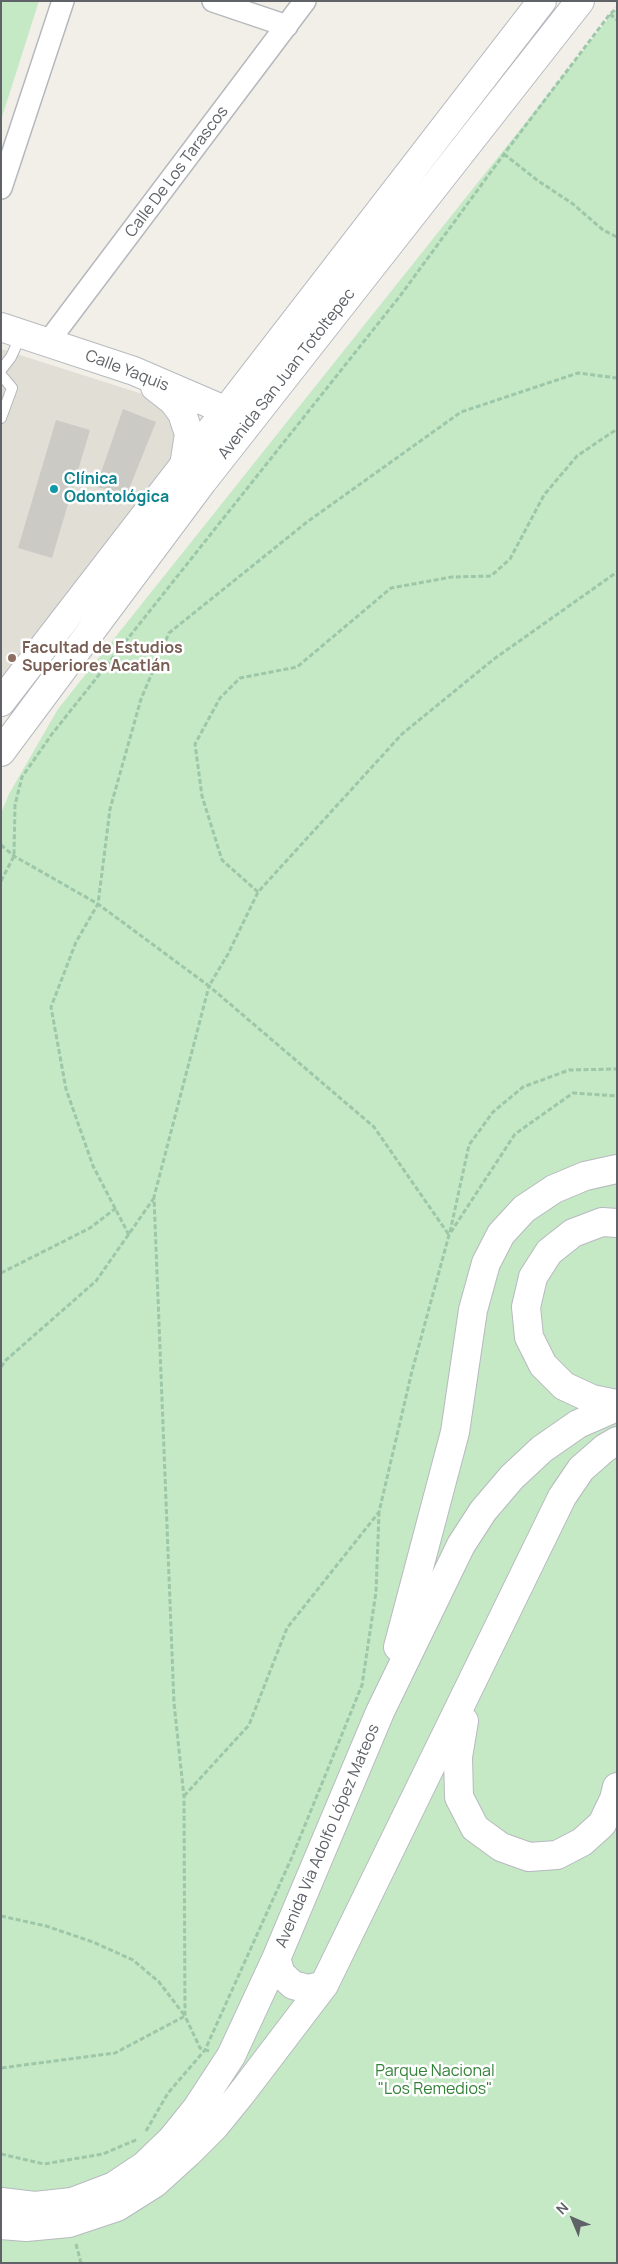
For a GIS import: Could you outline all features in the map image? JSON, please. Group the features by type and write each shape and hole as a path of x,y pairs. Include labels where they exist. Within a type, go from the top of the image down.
{"main road":[{"name":"Avenida San Juan Totoltepec","path":"1,752 197,488 238,416 542,1"},
{"name":"Avenida San Juan Totoltepec","path":"1,702 184,466 238,416 580,1"},
{"name":"Calle Yaquis","path":"11,330 134,371 238,416"},
{"path":"134,371 173,402 182,413 189,434 184,466"},
{"path":"380,1712 455,1432 473,1310 486,1263 501,1234 524,1209 554,1189 585,1176 617,1169"},
{"path":"617,1223 602,1222 573,1232 549,1252 532,1277 526,1307 529,1337 543,1365 564,1386 592,1399 617,1406"},
{"name":"Avenida Via Adolfo López Mateos","path":"1,2202 35,2206 72,2202 114,2186 144,2166 172,2139 197,2108 218,2053 276,1959 380,1712 461,1545 483,1511 512,1477 542,1449 578,1424 617,1406"},
{"path":"1,2225 26,2227 69,2223 117,2207 155,2183 215,2126 324,1985 470,1690 562,1498 581,1469 605,1448 617,1441"},
{"path":"470,1690 458,1757 459,1797 475,1828 500,1847 529,1856 557,1855 582,1842 602,1824 614,1799 617,1787"},
{"path":"276,1959 281,1974 293,1985 308,1989 324,1985"}],"street":[{"path":"1,188 63,1"},
{"path":"213,1 287,26"},
{"name":"Calle De Los Tarascos","path":"48,342 306,1"}],"lane":[{"path":"1,370 11,357 11,330"},
{"path":"1,375 12,388 1,418"}],"path":[{"path":"1,882 14,856 15,805 22,777 52,734 400,296 504,154 610,14 617,8"},
{"path":"610,14 617,20"},
{"path":"504,154 536,180 573,204 603,230 617,237"},
{"path":"129,1235 93,1166 66,1089 51,1007 76,942 98,904 110,809 141,699 169,633 307,522 460,412 578,373 617,378"},
{"path":"258,892 222,860 202,796 196,744 220,698 240,678 297,667 391,588 452,576 491,576 510,559 544,495 577,456 617,429"},
{"path":"185,2016 184,1797 174,1702 154,1197 209,986 228,954 258,892 402,734 494,659 617,572"},
{"path":"1,845 14,856 98,904 209,986 374,1127 449,1235"},
{"path":"1,2154 44,2164 103,2154 138,2140 147,2131 168,2093 218,2053 292,1857 362,1685 376,1592 379,1512 412,1371 449,1235 469,1145 493,1112 523,1087 569,1070 617,1069"},
{"path":"449,1235 515,1134 573,1093 617,1096"},
{"path":"1,1367 6,1360 96,1281 154,1197"},
{"path":"1,1273 90,1228 116,1208"},
{"path":"184,1797 249,1725 287,1628 379,1512"},
{"path":"1,1916 46,1926 93,1942 133,1960 159,1982 185,2016 200,2048 218,2053"},
{"path":"1,2068 115,2052 185,2016"}],"shaded area":[{"path":"1,349 155,398 172,419 177,437 175,458 1,686"}],"green space":[{"path":"1,1 39,1 1,120"},
{"name":"Parque Nacional \"Los Remedios\"","path":"617,8 617,2263 1,2263 1,813 9,794 58,709"}],"building":[{"path":"123,409 156,422 127,494 96,487"},
{"name":"Clínica Odontológica","path":"56,420 90,430 52,558 18,548"}],"place":[{"name":"Clínica Odontológica","path":"54,489"},
{"name":"Facultad de Estudios Superiores Acatlán","path":"12,658"}]}
